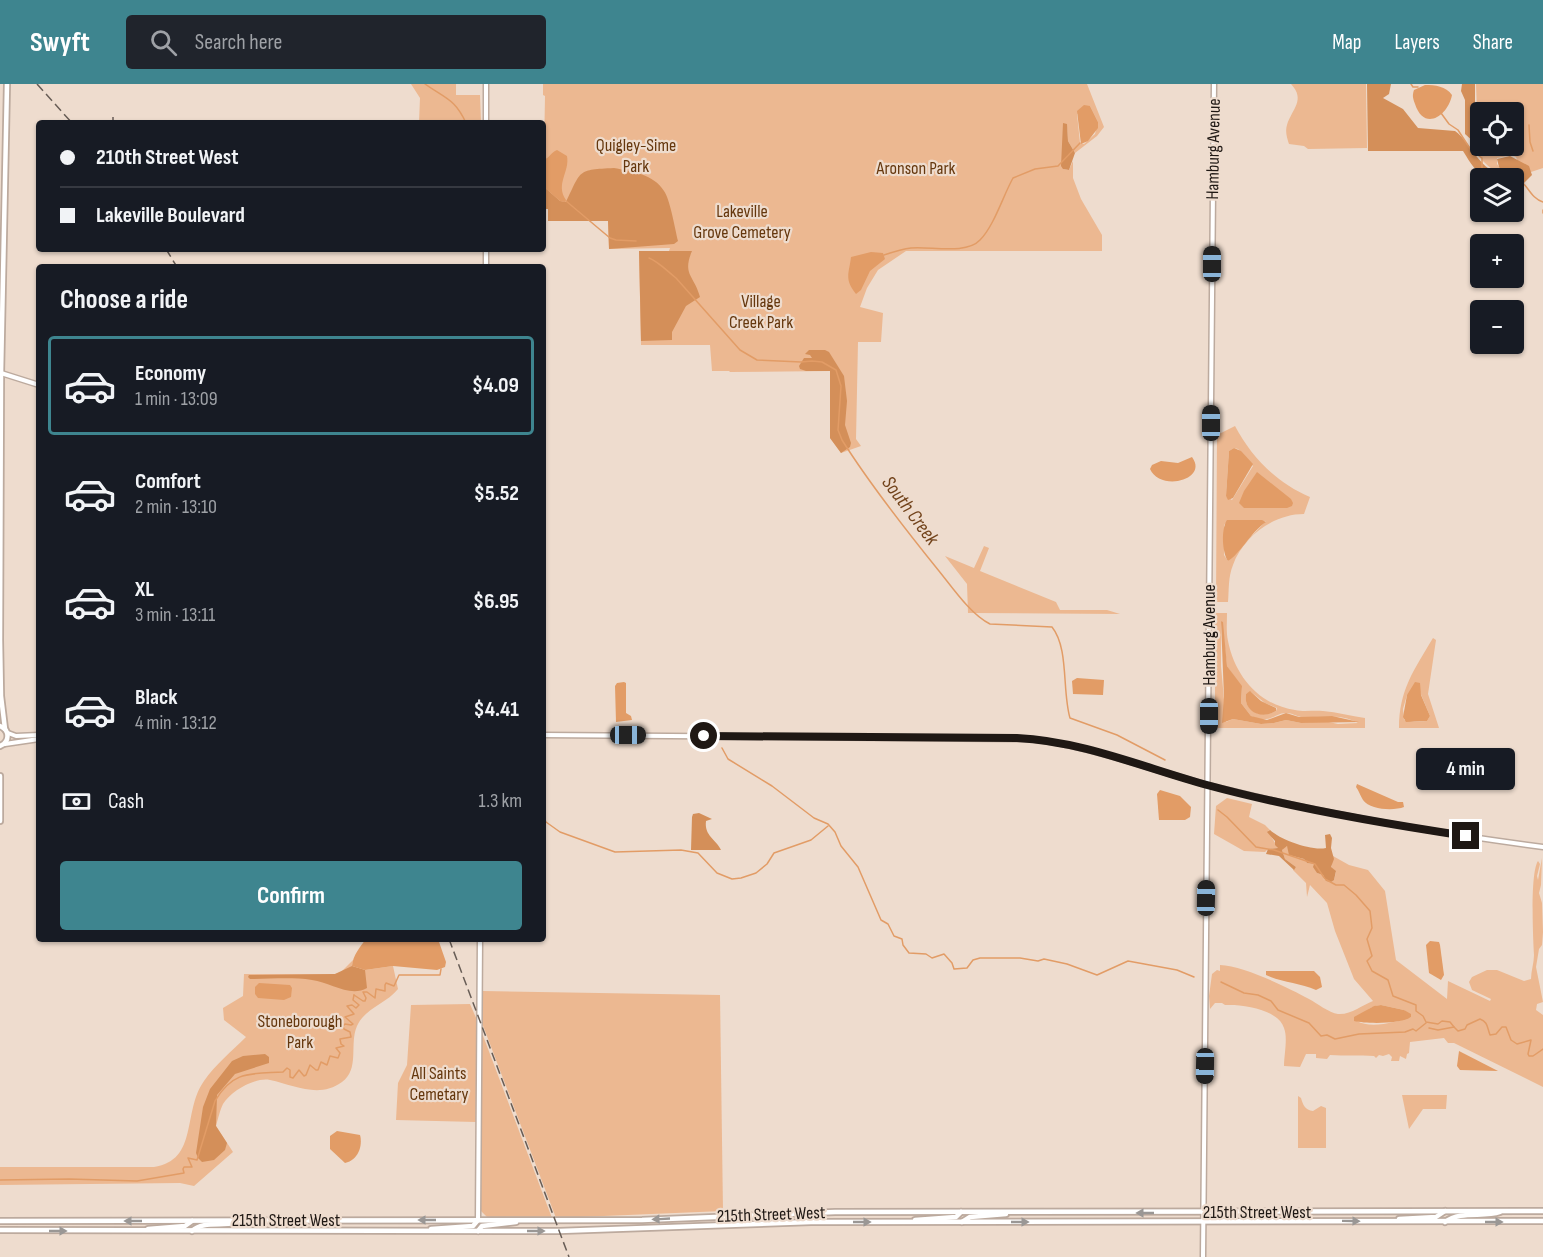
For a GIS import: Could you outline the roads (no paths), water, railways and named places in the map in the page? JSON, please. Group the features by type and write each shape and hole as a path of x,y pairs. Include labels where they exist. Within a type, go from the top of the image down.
{"main road":[{"path":"2,746 8,738 1,696 0,641 1,373 7,84"},
{"path":"0,726 7,731"},
{"path":"0,776 0,822"},
{"path":"961,1222 970,1217 1001,1215 1014,1211"},
{"path":"1379,1221 1436,1217 1445,1211"},
{"path":"1445,1222 1456,1216 1494,1214 1503,1211"},
{"name":"215th Street West","path":"0,1221 642,1220 835,1212 1543,1211"},
{"path":"906,1222 956,1217 962,1212"},
{"path":"192,1231 195,1227 202,1225 228,1224 246,1220"},
{"path":"420,1231 473,1226 478,1220"},
{"path":"478,1231 482,1226 528,1220"},
{"path":"137,1231 185,1226 192,1221"},
{"name":"215th Street West","path":"0,1230 478,1231 811,1222 1543,1221"}],"street":[{"path":"486,84 486,120"},
{"name":"Hamburg Avenue","path":"1203,1257 1214,84"},
{"path":"1,373 36,384"},
{"path":"7,731 16,736 36,737"},
{"path":"546,735 1030,739 1069,745 1208,785 1340,816 1543,847"},
{"path":"2,746 36,738"},
{"path":"478,1220 480,942"}],"waterway":[{"name":"South Creek","path":"425,84 454,104 464,120"},
{"path":"1411,84 1413,87 1418,87"},
{"path":"1441,113 1449,124 1458,130 1471,150 1482,158 1482,168"},
{"path":"1529,125 1533,151"},
{"path":"884,255 911,248 957,249 974,245 990,227 1013,178 1035,169 1058,166 1080,143"},
{"path":"1524,184 1537,199 1543,202"},
{"name":"South Creek","path":"566,201 610,238 636,241"},
{"name":"South Creek","path":"649,258 676,278 740,350 757,360 822,362 836,370 841,386 838,430 842,440 889,507 962,600 990,624 1052,627 1061,646 1070,718 1117,735 1165,760"},
{"path":"722,748 728,759 772,786 814,818 828,824 835,832 841,846 858,867 881,920 888,924 894,936 902,939 909,953 926,954 932,958 944,954 954,969 967,968 973,960 980,958 1020,958 1038,961 1044,959 1067,964 1097,975 1128,961 1177,970 1194,977"},
{"name":"South Creek","path":"1218,810 1256,847 1274,850 1315,864 1325,879 1336,885 1344,885 1356,895 1370,911 1372,928 1367,939 1372,956 1367,961 1372,971 1388,980 1393,996 1416,1005 1416,1011 1423,1016 1426,1022 1438,1024 1442,1021 1450,1022 1454,1027"},
{"path":"546,822 560,832 615,852 681,850 698,853 717,873 732,879 756,873 767,864 774,853 811,840 828,826"},
{"path":"354,995 365,1001 363,992 375,998 376,989 385,991 386,983 394,986 399,975 440,975 441,969"},
{"path":"1221,982 1244,993 1258,995 1271,1001 1278,1010 1309,1023 1321,1036 1327,1035 1335,1039 1359,1034 1405,1032 1413,1029 1416,1031 1426,1023"},
{"path":"0,1180 137,1181 184,1173 184,1167 192,1167 188,1158 197,1160 215,1101 229,1084 244,1076 283,1072 287,1068 290,1070 290,1077 293,1078 299,1070 304,1076 310,1065 318,1070 321,1062 327,1065 330,1056 338,1058 340,1053 336,1048 344,1046 340,1039 351,1037 350,1032 343,1026 353,1024 345,1017 354,1014 347,1006 352,1005 356,1008 359,1005 353,1000 354,995"},
{"name":"South Creek","path":"1429,1028 1438,1030 1454,1027 1458,1031 1480,1019 1486,1023 1490,1035 1506,1027 1511,1040 1517,1044 1531,1040 1529,1056 1543,1049"}],"railway":[{"path":"37,84 69,120"},
{"path":"168,252 175,264"},
{"path":"450,942 569,1257"}],"park label":[{"name":"Quigley-Sime Park","path":"636,155"},
{"name":"Aronson Park","path":"916,168"},
{"name":"Lakeville Grove Cemetery","path":"742,221"},
{"name":"Village Creek Park","path":"761,311"},
{"name":"Stoneborough Park","path":"300,1031"},
{"name":"All Saints Cemetary","path":"439,1083"}]}
